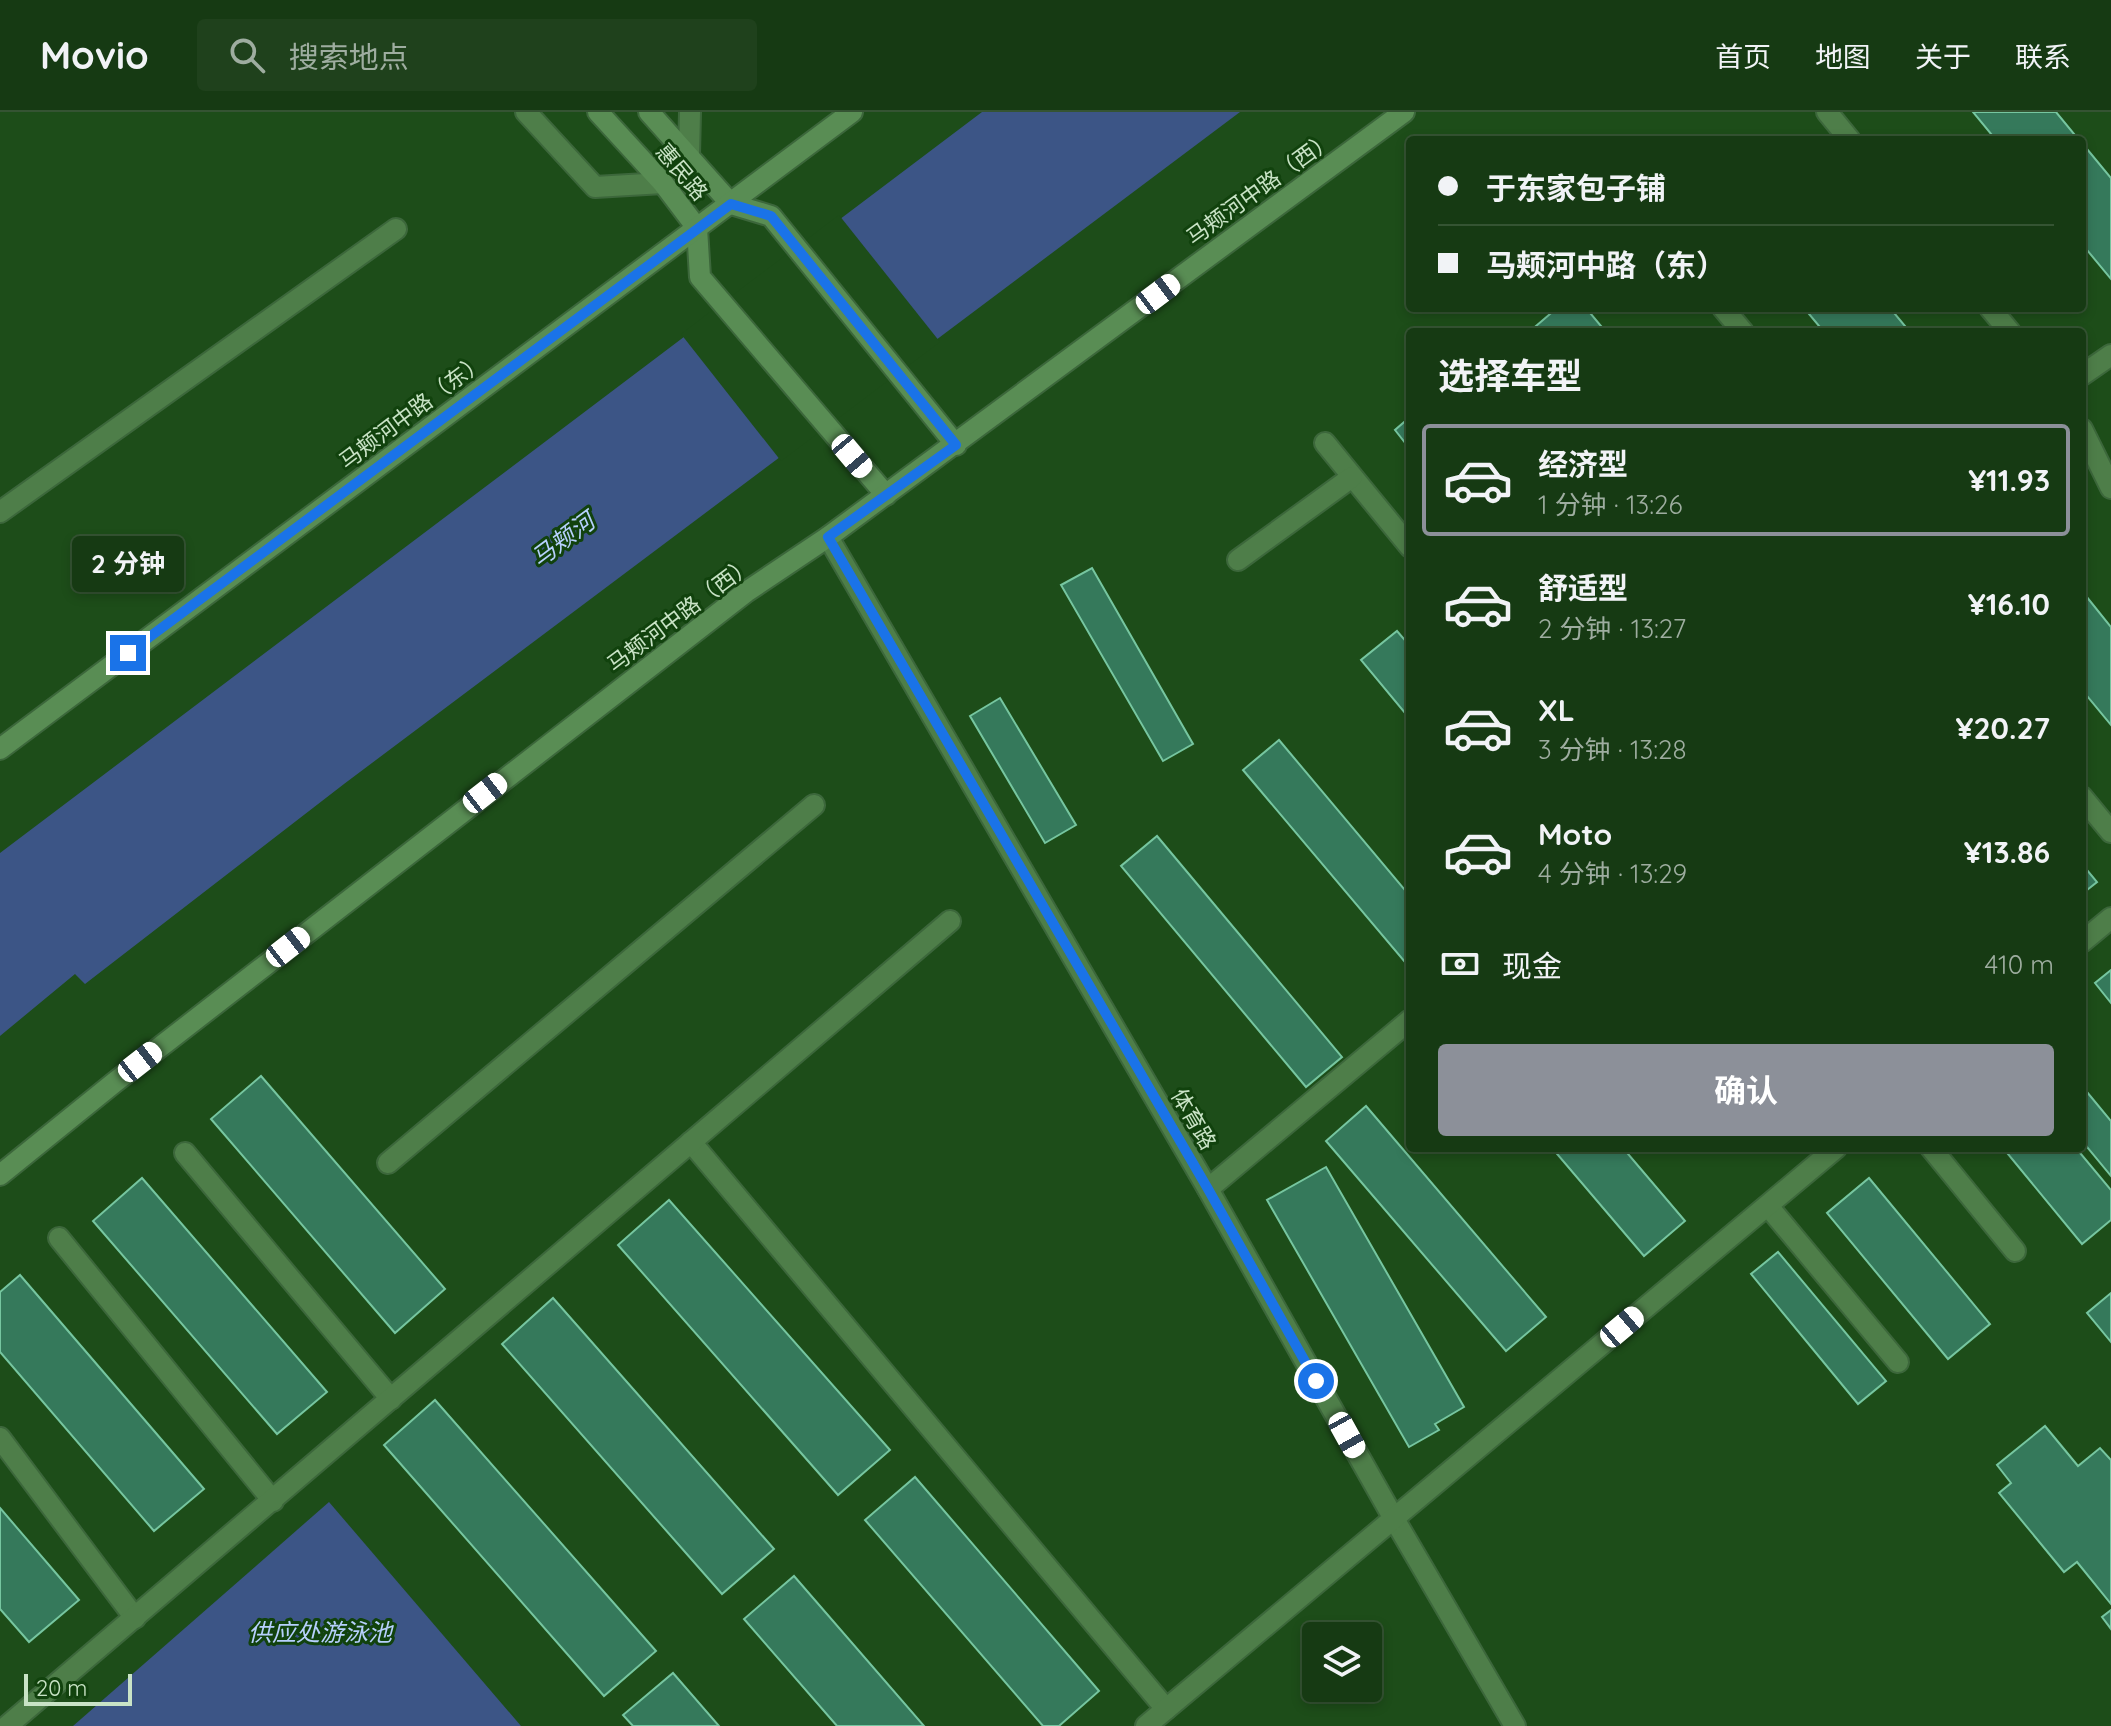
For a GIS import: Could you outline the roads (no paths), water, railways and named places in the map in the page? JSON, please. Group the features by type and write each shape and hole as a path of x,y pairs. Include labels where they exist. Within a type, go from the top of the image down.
{"street":[{"path":"526,112 595,187 663,183"},
{"name":"惠民路","path":"598,112 663,183 697,228"},
{"name":"惠民路","path":"649,112 731,204"},
{"path":"689,155 690,112"},
{"name":"马颊河中路（东）","path":"0,749 852,112"},
{"name":"马颊河中路（西）","path":"0,1175 127,1072 746,592 956,445 1404,112"},
{"path":"1827,112 1847,136"},
{"path":"731,204 771,216 956,445"},
{"path":"697,228 700,277 886,495"},
{"path":"0,512 396,229"},
{"path":"1726,312 1740,328"},
{"path":"1993,312 2007,328"},
{"path":"2086,372 2111,355"},
{"path":"2086,437 2111,488"},
{"path":"1325,443 1406,542"},
{"path":"1238,560 1352,477"},
{"name":"体育路","path":"828,537 1208,1189 1515,1726"},
{"path":"2086,802 2111,832"},
{"path":"388,1163 814,805"},
{"path":"2086,939 2111,918"},
{"path":"7,1726 950,921"},
{"path":"1208,1189 1406,1023"},
{"path":"691,1142 1166,1709"},
{"path":"1146,1726 1831,1152"},
{"path":"1934,1152 2015,1251"},
{"path":"185,1153 391,1399"},
{"path":"1768,1206 1898,1362"},
{"path":"59,1238 273,1501"},
{"path":"0,1438 135,1618"}],"water":[{"name":"马颊河","path":"982,112 1240,112 344,784 85,984 75,974 0,1036 0,853"},
{"name":"供应处游泳池","path":"329,1502 521,1726 73,1726"}]}
